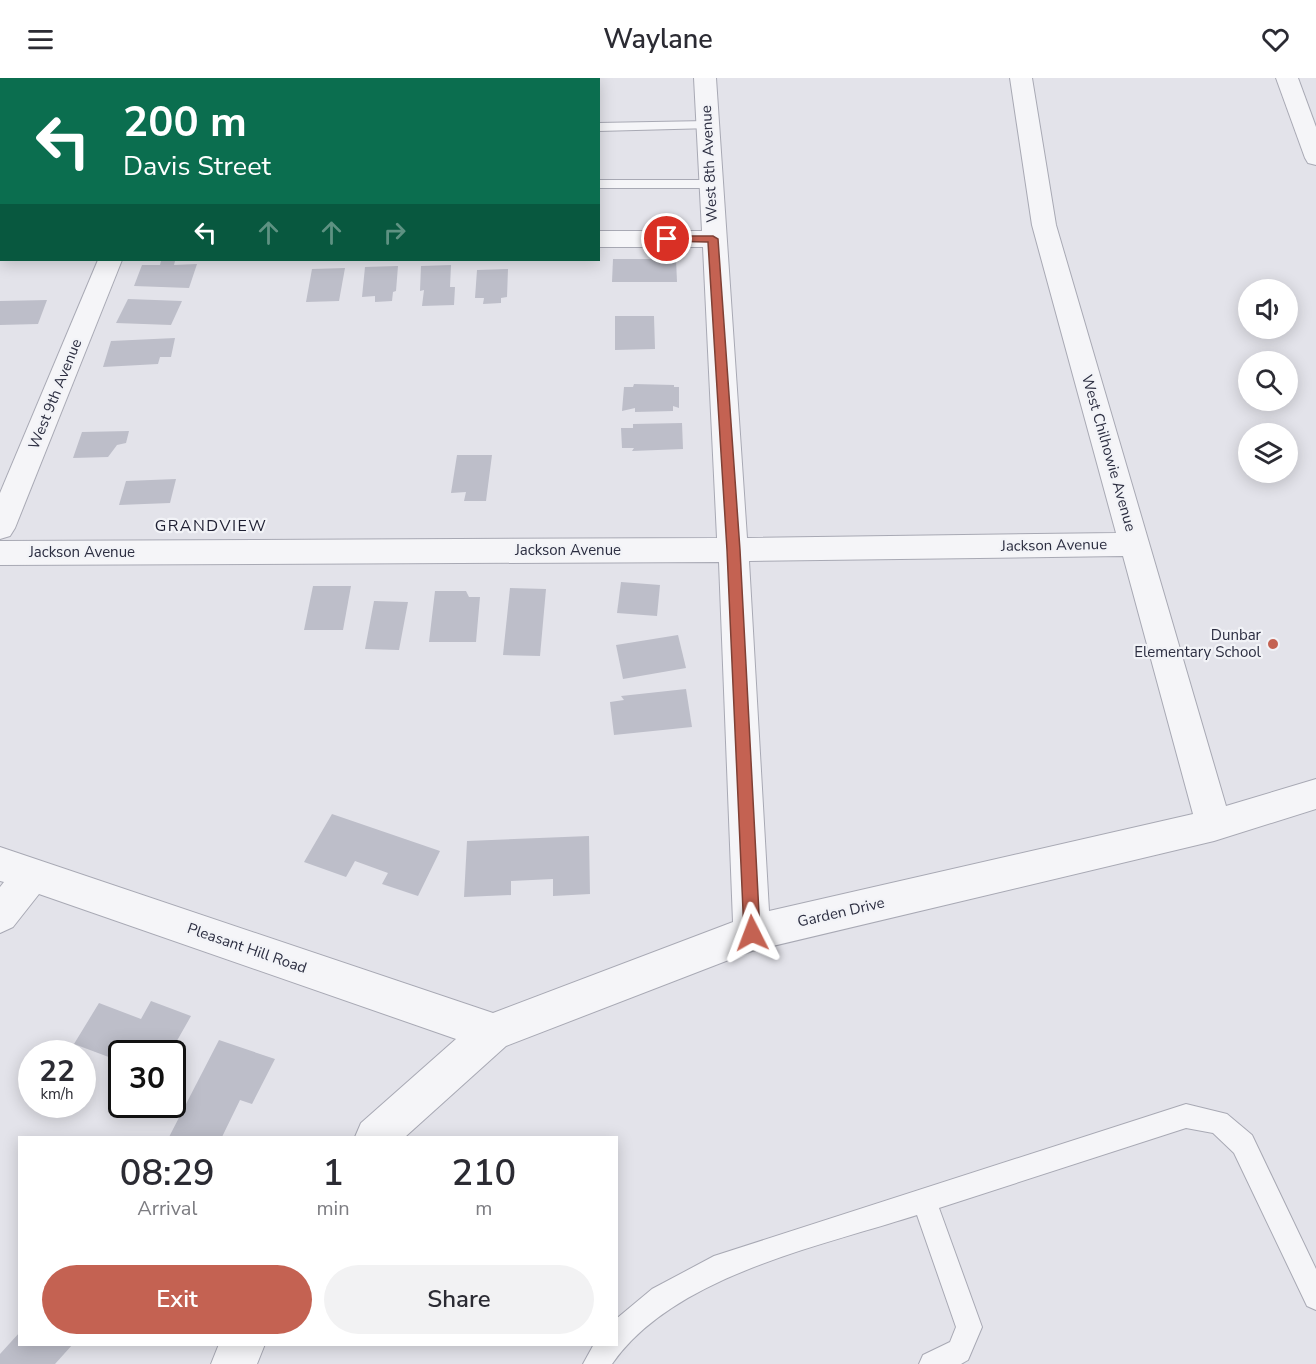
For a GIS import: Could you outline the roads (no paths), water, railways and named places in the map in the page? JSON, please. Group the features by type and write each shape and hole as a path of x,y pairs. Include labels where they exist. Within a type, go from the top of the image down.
{"street":[{"name":"West 8th Avenue","path":"705,78 709,184 733,550 752,933"},
{"name":"West Chilhowie Avenue","path":"1021,78 1044,225 1214,825"},
{"path":"1287,78 1316,158"},
{"path":"600,239 713,239"},
{"name":"West 9th Avenue","path":"0,528 110,261"},
{"name":"Jackson Avenue","path":"0,553 733,550 1135,543"},
{"name":"Garden Drive","path":"376,1136 493,1032 752,933 1214,825 1316,794"},
{"path":"0,915 16,869"},
{"name":"Pleasant Hill Road","path":"16,869 493,1032"},
{"path":"232,1364 242,1346"}],"lane":[{"path":"600,127 707,125"},
{"path":"600,184 709,184"},
{"path":"618,1335 661,1298 723,1265 1186,1116 1219,1122 1243,1144 1316,1297"},
{"path":"924,1200 969,1327 959,1351 932,1364"},
{"path":"596,1364 609,1346"}],"place":[{"name":"Dunbar Elementary School","path":"1273,644"}],"district":[{"name":"GRANDVIEW","path":"211,525"}]}
